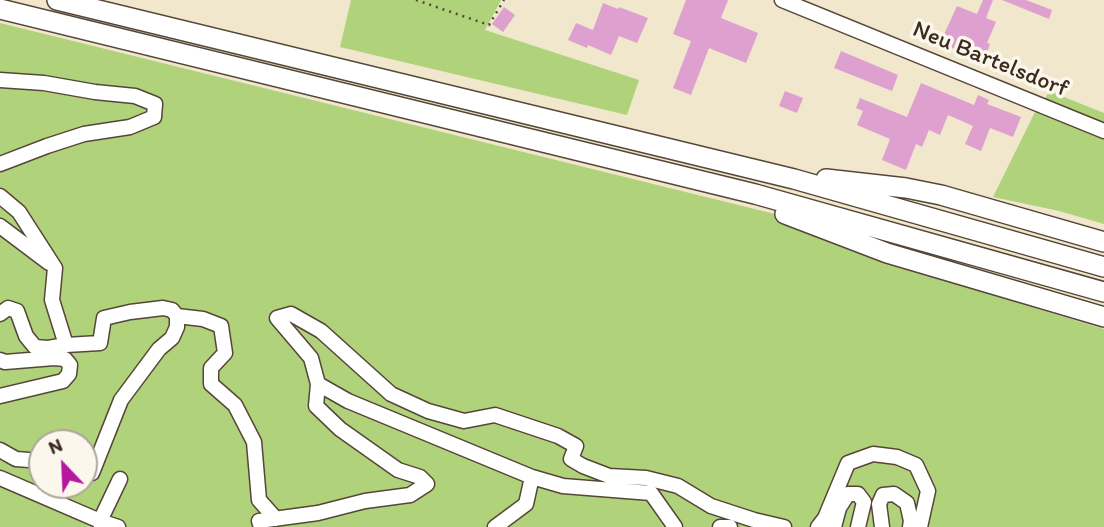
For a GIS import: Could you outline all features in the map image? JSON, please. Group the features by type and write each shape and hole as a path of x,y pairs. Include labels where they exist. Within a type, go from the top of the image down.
{"highway":[{"path":"57,0 794,179 1104,267"},
{"path":"0,9 755,194 1104,292"},
{"path":"794,179 830,178 941,195 1104,242"},
{"path":"755,194 779,211 887,253 1104,317"}],"street":[{"name":"Neu Bartelsdorf","path":"782,0 1104,131"},
{"path":"0,80 44,83 135,96 155,104 154,117 130,127 84,134 0,164"},
{"path":"0,196 19,212 55,268 52,300 66,345"},
{"path":"0,226 55,268"},
{"path":"0,314 8,309 17,311 26,336 35,347 48,348 100,343 104,318 163,308 172,310 177,316 177,327 172,338 159,349 121,400 98,458"},
{"path":"261,527 260,521 410,495 427,484 420,477 398,470 340,429 316,406 318,384 311,358 277,318 291,314 321,331 391,394 428,411 464,421 495,415 558,436 576,446 570,459 608,476 646,478 678,485 711,506 784,527"},
{"path":"177,316 221,326 225,354 211,368 211,384 235,405 254,442 259,500 276,519"},
{"path":"0,360 5,362 54,358 65,359 70,365 69,374 63,382 0,396"},
{"path":"318,384 348,401 532,477 563,486 650,493 675,527"},
{"path":"0,450 16,459 28,460"},
{"path":"817,527 825,518 848,463 873,454 897,457 916,465 928,491 920,527"},
{"path":"495,527 526,504 532,477"},
{"path":"0,478 101,524 118,527"},
{"path":"101,524 120,479"},
{"path":"834,527 839,508 848,494 858,494 864,502 858,527"},
{"path":"882,527 879,505 883,495 894,494 907,503 910,527"},
{"path":"720,527 730,527"}],"path":[{"path":"416,0 489,25 504,0"}],"green space":[{"path":"351,0 501,0 485,30 639,80 627,115 340,47"},
{"path":"0,23 779,215 1024,305 1104,329 1104,527 0,527"},
{"path":"1049,91 1104,113 1104,125 1044,101"},
{"path":"1036,110 1104,136 1104,224 993,197"}],"building":[{"path":"686,0 728,0 721,18 758,33 746,63 709,48 691,95 673,88 691,41 673,34"},
{"path":"983,0 993,0 986,18 996,22 987,43 990,44 984,61 940,43 957,6 977,14"},
{"path":"1002,0 1026,0 1052,10 1049,19"},
{"path":"603,3 648,18 637,43 619,36 611,55 568,40 576,23 593,30"},
{"path":"504,7 515,15 503,32 492,24"},
{"path":"841,51 898,75 892,91 834,68"},
{"path":"921,83 974,105 978,95 989,100 987,104 1021,117 1013,137 990,128 981,151 965,144 973,126 948,115 940,135 929,130 922,147 916,144 906,170 882,160 890,139 857,125 863,111 856,108 860,98 907,117"},
{"path":"785,91 803,98 797,113 779,106"}]}
